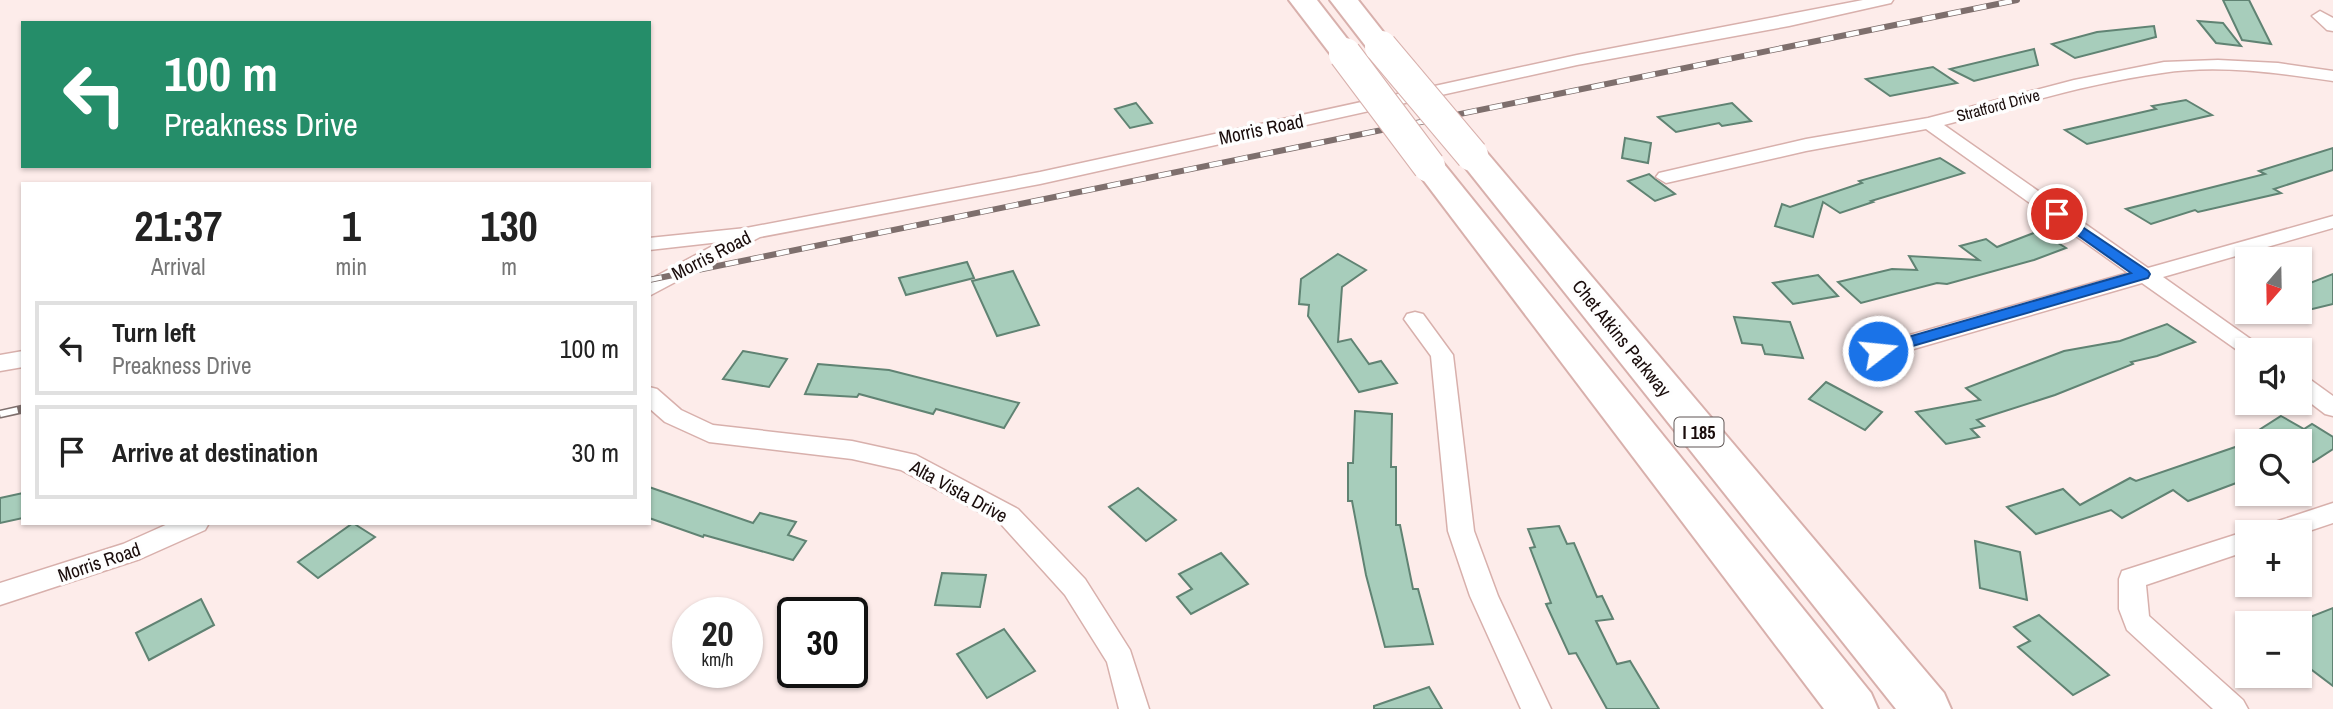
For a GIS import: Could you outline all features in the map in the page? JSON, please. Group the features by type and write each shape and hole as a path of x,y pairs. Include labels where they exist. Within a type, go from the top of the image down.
{"highway":[{"name":"I 185","path":"1303,0 1429,166 1853,709"},
{"name":"Chet Atkins Parkway","path":"1344,0 1926,709"}],"street":[{"name":"Morris Road","path":"651,288 754,232 1040,178 1577,60 1789,21 1885,0"},
{"name":"Stratford Drive","path":"1666,177 1806,145 1928,123 2074,85 2164,67 2218,65 2278,68 2333,76"},
{"path":"1928,123 2235,339"},
{"path":"1878,351 2333,222"},
{"path":"651,244 754,232"},
{"path":"1415,319 1441,355 1461,531 1484,596 1536,709"},
{"path":"0,363 21,359"},
{"path":"2312,393 2333,408"},
{"name":"Alta Vista Drive","path":"651,397 673,416 709,433 852,450 907,462 1009,516 1074,587 1120,659 1134,709"},
{"path":"2312,520 2333,513"},
{"name":"Morris Road","path":"2,595 131,552 192,525"},
{"path":"2234,709 2137,622 2132,579 2235,545"}],"building":[{"path":"2223,0 2249,0 2271,44 2242,40"},
{"path":"2198,21 2223,23 2241,46 2216,43"},
{"path":"2154,26 2156,37 2075,58 2052,44 2097,32"},
{"path":"2034,49 2038,65 1974,81 1950,69"},
{"path":"1933,67 1957,83 1890,96 1866,79"},
{"path":"2186,100 2212,115 2087,144 2065,130 2156,109 2152,106"},
{"path":"1136,103 1152,123 1130,128 1115,109"},
{"path":"1732,103 1751,121 1722,126 1719,123 1676,132 1658,117"},
{"path":"1625,138 1651,143 1648,163 1622,158"},
{"path":"2333,148 2333,170 2274,189 2281,193 2198,212 2195,210 2151,224 2126,209 2265,174 2259,171"},
{"path":"1940,158 1964,173 1840,213 1823,202 1813,237 1775,226 1782,204 1790,207 1862,183 1859,181"},
{"path":"1649,174 1675,194 1655,201 1628,181"},
{"path":"2039,231 2066,248 2034,260 1947,284 1937,283 1861,303 1838,282 1892,269 1917,270 1909,256 1979,260 1960,246 1986,239 1997,247"},
{"path":"1338,254 1366,270 1342,287 1338,342 1351,339 1369,364 1381,361 1397,383 1359,392 1308,316 1309,305 1299,304 1301,279"},
{"path":"967,262 974,278 906,295 899,278"},
{"path":"1013,271 1039,325 997,336 972,281"},
{"path":"2333,274 2333,304 2312,309 2312,282"},
{"path":"1818,275 1838,296 1793,304 1773,283"},
{"path":"1734,317 1790,322 1803,358 1765,354 1762,345 1742,343"},
{"path":"2167,324 2195,342 2131,362 2133,364 2055,395 1977,420 1984,426 1971,429 1979,437 1946,444 1916,412 1980,400 1966,388 2064,351 2120,341"},
{"path":"743,351 787,359 769,387 723,379"},
{"path":"818,364 889,370 1019,403 1004,428 936,409 933,414 859,394 857,397 805,394"},
{"path":"1826,382 1882,412 1865,430 1809,399"},
{"path":"1355,411 1392,414 1391,467 1396,467 1396,525 1400,525 1413,589 1418,589 1433,644 1385,647 1366,575 1352,501 1348,501 1348,463 1353,463"},
{"path":"2281,416 2304,429 2261,429"},
{"path":"2312,424 2333,437 2333,449 2313,462 2312,429 2304,429"},
{"path":"2235,447 2235,483 2188,501 2173,490 2122,518 2111,510 2036,534 2007,507 2063,489 2080,505 2130,478 2136,481"},
{"path":"651,488 753,523 760,513 796,522 788,535 806,541 793,560 704,535 703,537 651,519"},
{"path":"1138,488 1176,520 1146,541 1109,507"},
{"path":"21,493 21,518 0,523 0,498"},
{"path":"350,525 356,525 375,537 318,578 298,562"},
{"path":"1559,526 1567,544 1574,543 1597,597 1602,596 1613,619 1596,621 1617,664 1630,661 1659,709 1607,709 1576,653 1569,654 1546,604 1551,603 1530,548 1535,547 1528,529"},
{"path":"1975,541 2020,552 2027,600 1980,588"},
{"path":"1221,553 1248,584 1191,614 1177,597 1192,589 1179,574"},
{"path":"942,573 986,575 980,607 935,605"},
{"path":"201,599 214,625 149,660 136,633"},
{"path":"2333,608 2333,686 2312,670 2312,616"},
{"path":"2039,615 2109,675 2073,695 2018,647 2030,641 2014,627"},
{"path":"1004,629 1035,671 987,698 957,654"},
{"path":"1429,687 1442,709 1374,709 1374,706"}],"railway":[{"path":"651,280 2017,0"},
{"path":"0,414 21,409"}],"route":[{"path":"1878,351 2143,274 2057,214"}]}
